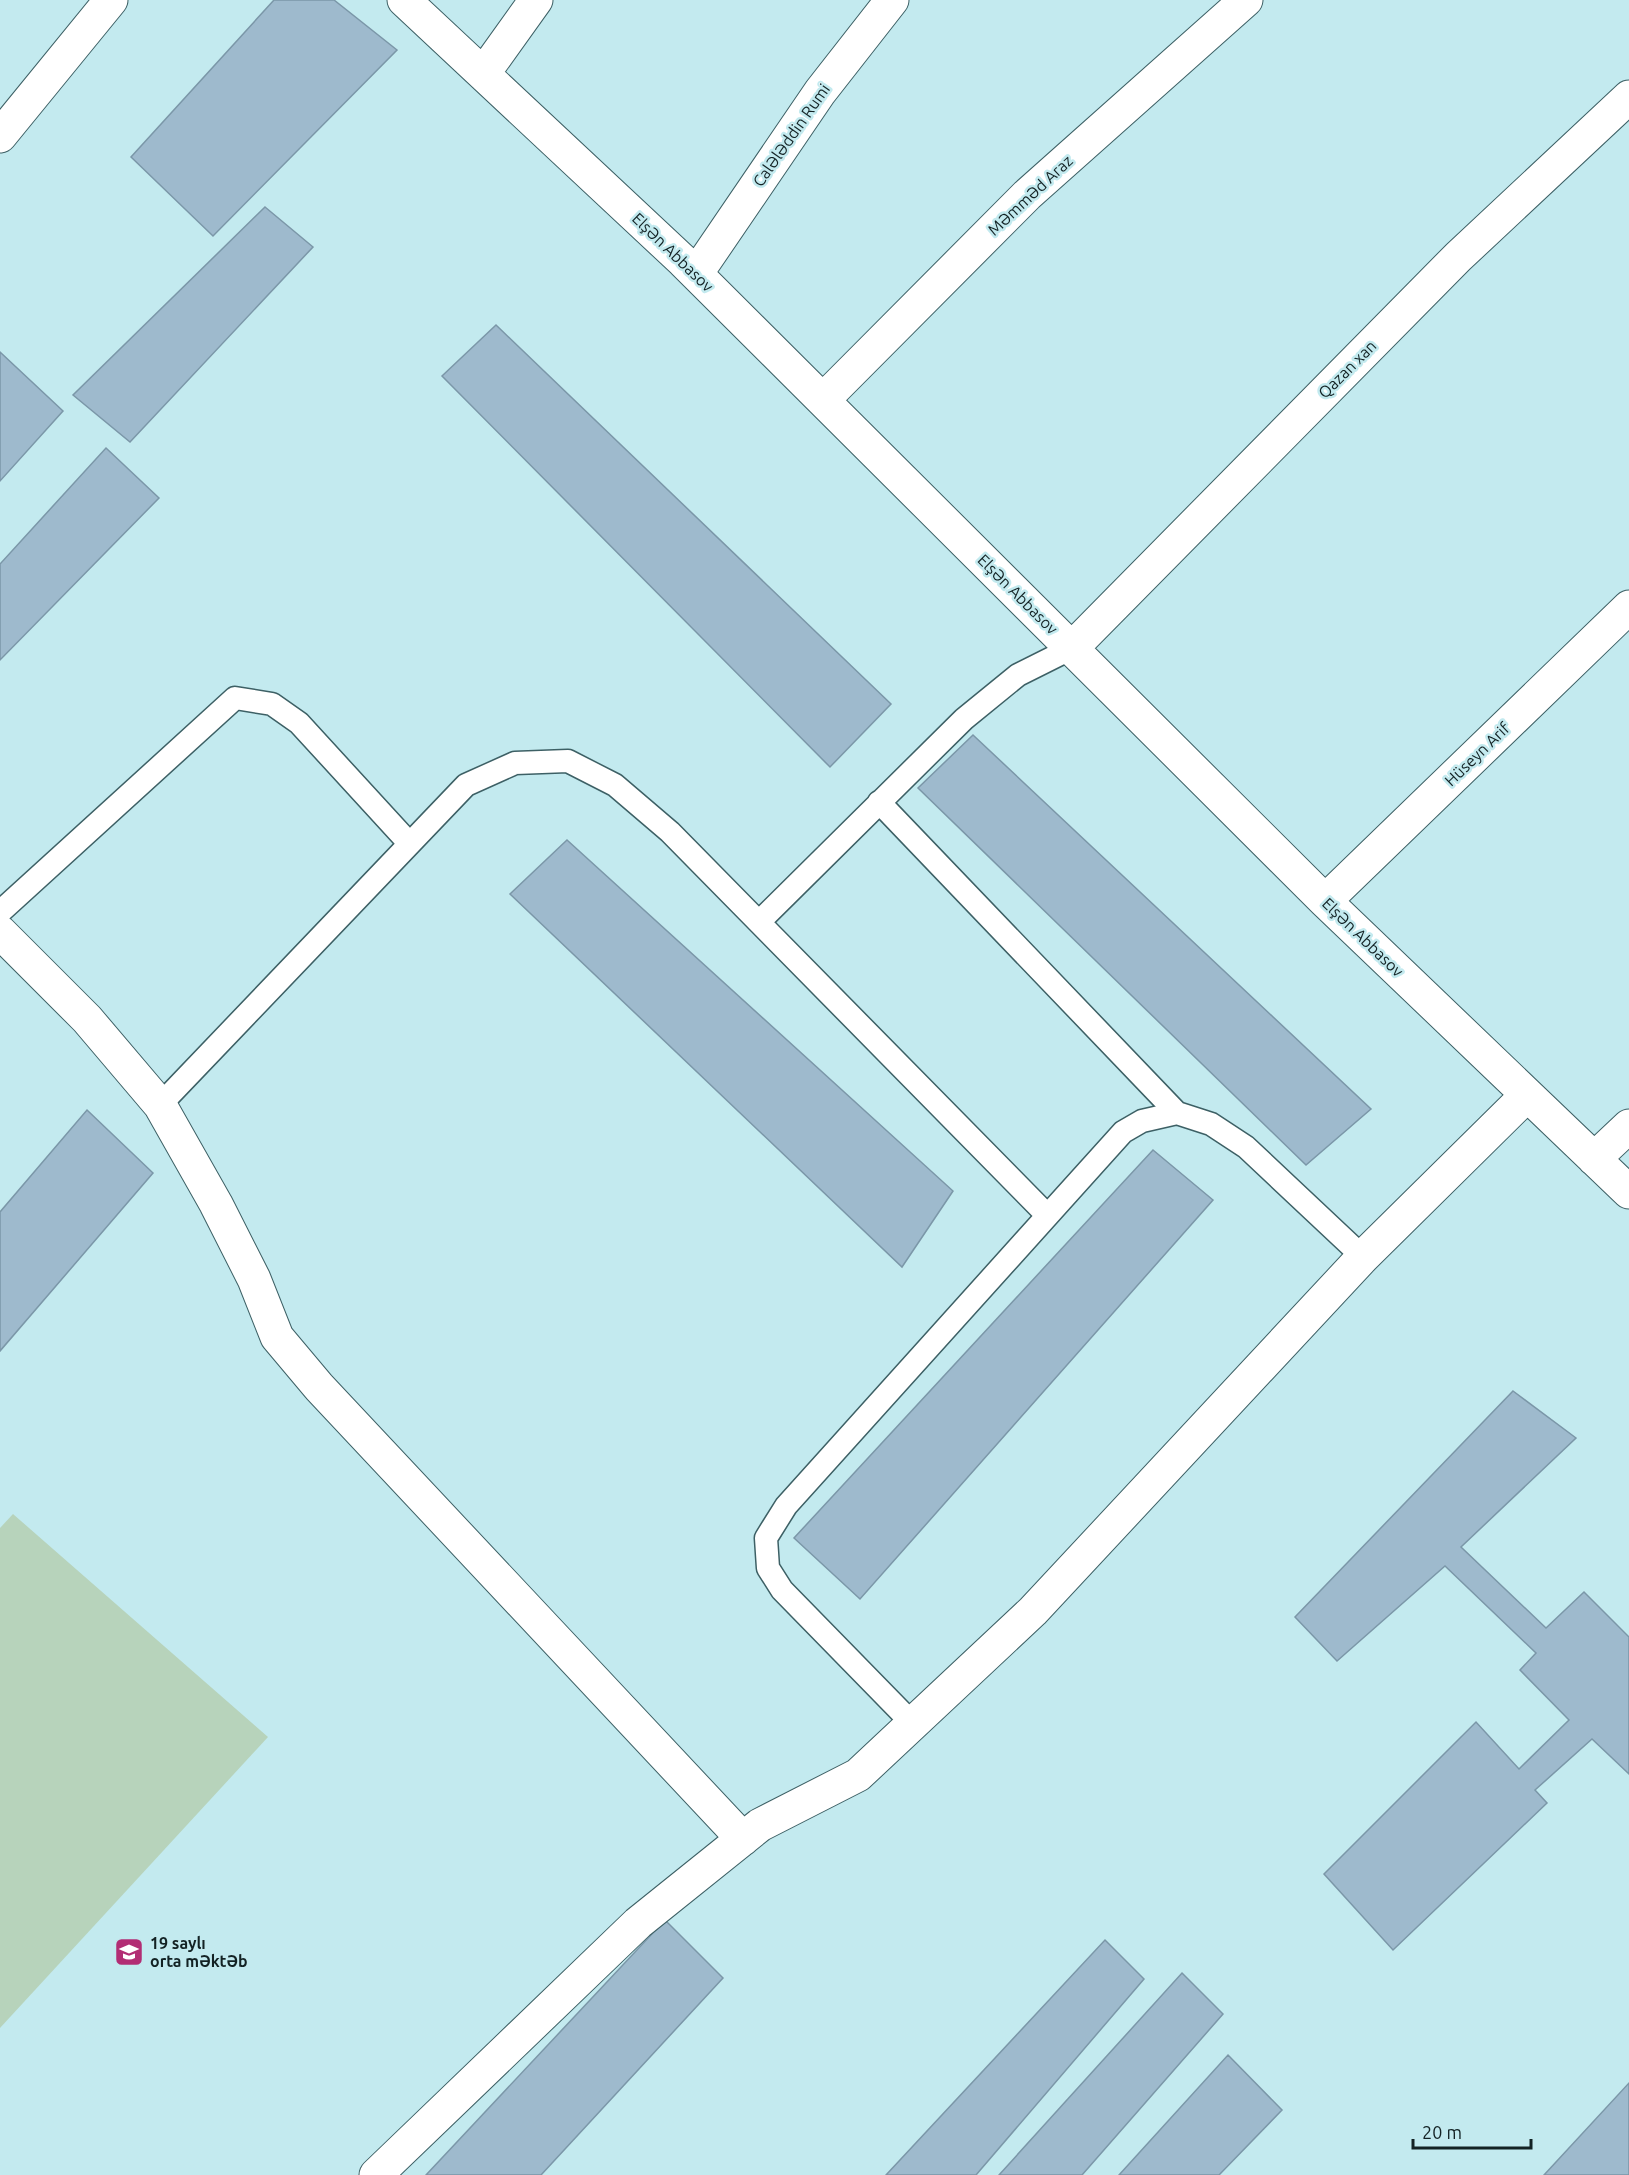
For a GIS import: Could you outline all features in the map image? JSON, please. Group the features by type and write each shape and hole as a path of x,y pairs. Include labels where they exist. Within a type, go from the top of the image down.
{"street":[{"path":"0,136 111,0"},
{"name":"Elşən Abbasov","path":"404,0 696,274 1325,901 1629,1192"},
{"path":"483,74 536,0"},
{"name":"Calələddin Rumi","path":"696,274 820,92 892,0"},
{"name":"Məmməd Araz","path":"823,400 1027,195 1246,0"},
{"name":"Qazan xan","path":"1072,648 1458,256 1629,97"},
{"name":"Hüseyn Arif","path":"1325,901 1629,607"},
{"path":"0,932 87,1019 160,1105 216,1203 277,1336 319,1387 743,1839"},
{"path":"376,2175 638,1923 760,1825 858,1775 1034,1611 1363,1257 1527,1095"},
{"path":"1594,1159 1629,1126"}],"lane":[{"path":"759,922 964,719 1018,675 1072,648"},
{"path":"0,912 235,698 272,704 299,723 409,843"},
{"path":"160,1105 466,785 515,763 568,761 615,785 670,832 1047,1215"},
{"path":"879,802 1177,1113 1211,1124 1246,1147 1363,1257"},
{"path":"913,1724 783,1590 768,1568 766,1538 786,1506 1123,1132 1142,1121 1177,1113"}],"green space":[{"path":"13,1514 268,1737 0,2028 0,1528"}],"building":[{"path":"274,0 334,0 397,50 213,236 131,157"},
{"path":"265,207 313,247 130,442 73,395"},
{"path":"496,325 891,704 830,767 442,376"},
{"path":"0,352 63,411 0,481"},
{"path":"106,448 159,498 0,660 0,564"},
{"path":"973,735 1371,1109 1306,1165 918,788"},
{"path":"567,840 953,1191 902,1267 510,894"},
{"path":"87,1110 153,1173 0,1351 0,1212"},
{"path":"1153,1150 1213,1200 860,1599 794,1538"},
{"path":"1513,1391 1576,1438 1461,1547 1546,1628 1584,1592 1629,1637 1629,1774 1592,1739 1535,1790 1547,1803 1393,1950 1324,1874 1476,1722 1519,1769 1569,1720 1520,1670 1536,1653 1445,1566 1337,1661 1295,1617"},
{"path":"665,1920 723,1978 541,2175 426,2175"},
{"path":"1105,1940 1144,1979 976,2175 886,2175"},
{"path":"1182,1973 1223,2014 1082,2175 999,2175"},
{"path":"1228,2055 1282,2110 1219,2175 1119,2175"},
{"path":"1629,2083 1629,2175 1544,2175"}],"place":[{"name":"19 saylı orta məktəb","path":"129,1952"}]}
